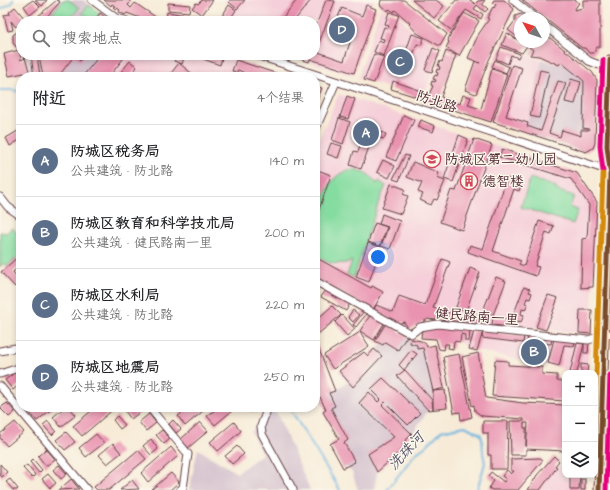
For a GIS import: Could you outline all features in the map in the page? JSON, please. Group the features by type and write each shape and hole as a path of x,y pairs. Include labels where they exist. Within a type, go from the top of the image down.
{"main road":[{"path":"610,60 607,146 610,170"},
{"path":"599,487 607,335 610,174"}],"street":[{"path":"92,0 113,16"},
{"path":"513,0 528,12"},
{"path":"550,30 589,62 610,70"},
{"name":"防北路","path":"271,60 306,72"},
{"name":"防北路","path":"320,77 610,170"},
{"path":"320,119 336,82"},
{"path":"0,197 8,207 16,213"},
{"name":"健民路南一里","path":"320,284 411,334 420,327 438,324 588,340 607,335"},
{"path":"0,351 16,348"},
{"path":"0,374 16,368"},
{"path":"0,386 16,405"},
{"path":"22,412 87,490"},
{"path":"153,412 188,454 183,488 180,490"},
{"path":"268,412 261,426 262,434 293,490"},
{"path":"599,487 610,488"}],"shaded area":[{"path":"57,0 83,0 104,16 38,16"},
{"path":"223,0 374,0 371,7 366,5 366,38 353,76 303,60 320,60 320,16 232,16 236,10"},
{"path":"380,9 399,15 411,30 424,37 440,51 423,99 358,78"},
{"path":"520,54 542,59 525,133 493,122 512,65 508,64 511,55 518,58"},
{"path":"542,59 558,65 561,62 584,81 584,101 597,102 595,131 584,146 583,152 525,133"},
{"path":"27,60 96,60 86,72 30,72"},
{"path":"78,60 237,60 272,72 64,72"},
{"path":"339,94 577,173 597,202 591,334 546,330 536,327 509,327 428,319 418,325 413,317 400,326 373,310 383,292 373,286 371,288 320,260 320,137"},
{"path":"462,330 584,342 584,353 588,353 588,365 581,365 581,370 563,370 561,368 469,349 460,342"},
{"path":"407,336 411,339 410,343 417,345 417,349 423,348 433,391 433,409 428,410 412,434 402,444 405,447 377,472 374,490 358,490 352,472 346,467 343,468 330,444 339,439 323,412 326,410 320,397 335,391 347,382 339,371 364,352 368,356 385,342"},
{"path":"268,412 276,412 310,490 189,490 198,449 237,473 262,454 251,432"},
{"path":"562,466 562,478 585,479 585,490 540,490 557,467"}],"green space":[{"path":"63,0 69,0 79,8 72,16 50,16"},
{"path":"89,5 100,13 98,16 86,16 82,13"},
{"path":"347,170 364,172 368,174 377,184 379,181 386,186 379,201 354,277 347,275 352,261 336,264 325,261 320,257 320,211 325,194 332,181"},
{"path":"530,178 556,187 556,190 574,196 570,207 578,210 573,224 521,207"},
{"path":"12,228 16,232 16,258 7,266 4,263 0,267 0,232 6,233"}],"building":[{"path":"33,0 40,7 30,15 24,6"},
{"path":"35,0 47,0 42,6"},
{"path":"57,0 60,2 47,16 38,16"},
{"path":"104,0 128,0 131,2 128,5 131,8 135,3 154,16 135,16 127,13 125,15 119,12 120,10 117,8 116,10 113,7 115,6 112,4 111,6"},
{"path":"202,0 213,0 202,15 192,8 196,3 198,4"},
{"path":"230,0 245,0 237,9 229,2"},
{"path":"297,0 311,0 298,16 284,16"},
{"path":"326,0 335,1 320,40 320,16"},
{"path":"381,0 404,0 447,34 440,46 417,33 409,24 410,23 395,10 394,12 389,9 388,11 380,5"},
{"path":"412,0 436,0 444,6 434,18"},
{"path":"456,0 470,0 475,4 478,1 485,0 482,4 488,9 485,12 477,5 474,9 483,14 481,19 466,10 451,30 439,21"},
{"path":"494,0 504,0 514,9 489,60 476,94 465,90 475,61 480,63 468,58 478,35 489,19 487,18 496,4 492,3"},
{"path":"522,0 575,0 579,3 574,10 583,8 583,0 600,0 600,47 597,47 594,53 589,53 585,48 582,48 550,22 550,12 537,12"},
{"path":"168,3 190,5 189,12 168,10"},
{"path":"229,5 236,10 232,16 222,16"},
{"path":"366,5 376,9 354,73 313,60 320,60 320,53 344,61 354,30 352,29 353,24 338,17 342,8 362,16"},
{"path":"15,7 22,16 16,16 16,27 11,21 13,30 8,31 4,15 10,14 9,12"},
{"path":"167,12 192,16 167,16"},
{"path":"389,12 399,15 384,56 374,52 379,40 383,42 384,39 380,38 384,27 388,28 389,26 385,24"},
{"path":"464,13 479,21 459,56 446,48 449,42 449,37"},
{"path":"514,22 514,34 508,30"},
{"path":"16,33 16,47 13,43 13,35"},
{"path":"507,33 514,38 514,48 526,48 522,53 502,45"},
{"path":"412,34 424,38 421,45 417,44 406,74 399,72"},
{"path":"550,38 592,72 597,80 595,143 593,148 586,152 493,122 512,65 522,68 506,116 528,123 527,126 541,131 558,81 566,83 549,133 560,137 562,130 581,136 581,130 589,130 583,128 584,81 561,62 559,65 539,56 530,55 533,50 530,48 550,48"},
{"path":"501,47 520,54 518,58 511,55 508,64 496,59"},
{"path":"433,48 440,51 432,72 425,70"},
{"path":"16,51 16,60 26,60 29,72 16,72 16,75 9,76 4,54"},
{"path":"446,51 456,55 441,97 460,104 463,95 471,97 468,105 481,109 492,69 507,74 491,122 426,101 433,86 431,85 432,81 435,82 436,80 433,79 435,75 437,76 438,73 436,72 437,69 439,70 440,67 438,66 440,61 442,62"},
{"path":"374,54 384,57 374,83 364,80"},
{"path":"32,60 38,60 39,72 33,72"},
{"path":"40,60 71,60 62,72 42,72"},
{"path":"96,60 122,60 113,72 86,72"},
{"path":"174,60 183,60 182,64"},
{"path":"206,60 222,60 220,65"},
{"path":"236,60 272,72 243,72 238,70 237,72 232,71"},
{"path":"495,60 509,67 506,73 492,67"},
{"path":"130,61 137,67 133,72 121,72"},
{"path":"179,63 190,72 172,72"},
{"path":"540,70 549,72 539,118 530,116"},
{"path":"571,79 581,82 575,104 565,102"},
{"path":"393,81 425,92 423,99 391,89"},
{"path":"347,96 355,99 348,119 340,117"},
{"path":"404,115 414,120 396,161 386,157"},
{"path":"339,118 350,122 343,144 332,140"},
{"path":"365,120 375,123 374,126 380,128 379,131 386,134 384,139 373,136 361,169 350,165 354,151 358,152 363,136 354,133 358,121 364,123"},
{"path":"421,120 435,126 433,132 418,127"},
{"path":"16,132 16,142 10,146 6,138"},
{"path":"459,135 468,139 453,182 444,179"},
{"name":"德智楼","path":"474,139 492,145 462,230 440,222 451,190 456,191"},
{"path":"331,143 342,146 338,158 327,154"},
{"path":"502,149 577,173 597,202 593,287 581,288 582,239 587,238 589,205 571,179 499,157"},
{"path":"405,155 409,156 399,181 393,179"},
{"path":"383,160 395,166 389,178 377,172"},
{"path":"413,162 439,173 437,178 445,181 437,200 434,199 431,205 420,200 423,194 418,192 422,183 407,177"},
{"path":"320,171 331,175 320,207"},
{"path":"507,178 522,183 519,191 514,189 493,251 521,261 519,264 524,266 539,221 554,226 551,234 546,232 535,266 539,267 536,276 468,252 470,245 483,249"},
{"path":"391,184 405,189 403,194 408,196 401,214 382,208"},
{"path":"382,214 400,221 390,249 381,246 388,227 379,224"},
{"path":"375,223 387,227 380,246 368,242"},
{"path":"368,243 381,247 369,282 356,277"},
{"path":"16,258 16,269 13,272 16,276 16,286 15,287 1,272"},
{"path":"442,259 450,262 433,308 440,310 436,320 428,319 409,330 404,322 397,324 374,310 376,305 393,312 399,296 425,305"},
{"path":"320,260 371,288 372,286 383,292 373,310 320,282"},
{"path":"470,268 480,272 466,311 456,307"},
{"path":"496,277 506,281 493,315 483,311"},
{"path":"524,287 530,289 529,292 532,293 530,299 527,298 525,303 528,304 525,310 522,309 521,314 524,315 521,322 518,321 517,323 511,321"},
{"path":"326,290 350,303 346,311 321,297"},
{"path":"548,295 558,298 546,330 536,327"},
{"path":"332,306 341,315 320,332 320,317"},
{"path":"353,310 359,315 353,322 348,317"},
{"path":"365,310 368,312 356,327 353,325"},
{"path":"580,310 592,310 591,334 579,333"},
{"path":"442,312 454,313 454,315 485,318 484,324 444,320 445,317 441,317"},
{"path":"371,314 385,322 374,340 360,331"},
{"path":"342,315 355,329 347,336 335,322"},
{"path":"493,317 509,319 509,327 492,325"},
{"path":"386,323 407,336 398,350 385,342 383,345 375,341"},
{"path":"438,327 470,330 469,341 465,341 465,335 461,334 460,342 454,341 453,349 448,348 449,344 445,344 444,350 439,349 436,339 421,338 422,329"},
{"path":"474,331 483,331 477,351 469,349"},
{"path":"483,331 524,336 523,343 482,338"},
{"path":"360,332 369,346 333,369 324,355"},
{"path":"528,336 539,337 536,355 525,353"},
{"path":"541,337 552,338 551,344 540,343"},
{"path":"411,339 421,341 426,344 427,347 435,345 444,388 433,391 423,348 417,349 417,345 410,343"},
{"path":"554,339 575,341 574,346 564,345 559,366 548,363"},
{"path":"584,342 589,343 588,353 584,353"},
{"path":"577,343 584,344 578,370 571,370"},
{"path":"374,349 382,356 353,387 339,371 364,352 368,356"},
{"path":"411,350 417,354 404,370 399,365"},
{"path":"320,352 335,391 329,393 335,406 331,408 348,440 344,443 355,462 343,468 330,444 339,439 323,412 326,410 320,397"},
{"path":"478,353 486,398 523,403 562,405 562,451 526,449 526,455 511,455 510,421 524,421 524,419 482,416 475,411 474,405 472,406 462,357","holes":["524,423 528,423 526,447 526,428 524,428"]},
{"path":"459,354 472,417 461,420 460,412 454,413 443,357"},
{"path":"495,360 508,361 508,365 542,367 542,374 557,375 557,381 562,381 562,401 492,396"},
{"path":"581,364 588,365 587,370 581,370"},
{"path":"405,370 432,400 433,409 433,391 445,390 447,408 428,410 397,376"},
{"path":"16,372 16,387 13,390 5,380"},
{"path":"383,378 420,413 408,425 385,402 382,405 412,434 402,444 405,447 377,472 368,454 394,437 359,403 369,392 378,402 381,399 371,389"},
{"path":"7,403 15,412 9,417 0,408"},
{"path":"29,412 48,412 37,421"},
{"path":"59,412 73,412 76,415 61,427 53,417"},
{"path":"90,412 110,412 82,436 73,426"},
{"path":"126,412 140,412 131,419"},
{"path":"183,412 202,412 185,426 178,416"},
{"path":"212,412 231,412 215,425 207,416"},
{"path":"149,414 156,423 146,431 139,422"},
{"path":"117,416 125,425 120,429 113,420"},
{"path":"173,420 181,429 176,433 169,424"},
{"path":"48,421 56,431 52,435 43,425"},
{"path":"483,421 508,421 507,469 491,469 491,455 488,455 488,433 483,433"},
{"path":"15,422 24,432 7,446 0,438 0,434"},
{"path":"200,422 208,431 188,448 181,439"},
{"path":"234,422 241,431 218,451 210,442"},
{"path":"162,430 170,439 164,444 156,435"},
{"path":"66,432 75,442 65,450 56,440"},
{"path":"96,434 104,443 86,457 79,448"},
{"path":"151,439 158,449 151,455 143,446"},
{"path":"113,443 121,453 107,464 99,455"},
{"path":"237,446 244,454 232,464 225,456"},
{"path":"171,447 178,456 148,482 141,473"},
{"path":"46,449 55,459 46,466 38,456"},
{"path":"138,450 146,459 109,490 97,490 94,487"},
{"path":"554,456 559,461 555,466 557,467 540,490 528,490 537,475"},
{"path":"540,458 543,460 518,490 492,490 489,488 494,481 488,476 491,472 504,482 506,479 502,476 507,470 511,474 514,471 511,471 511,459"},
{"path":"33,459 42,470 39,473 30,462"},
{"path":"0,464 7,472 2,477 0,475"},
{"path":"27,465 35,475 32,478 23,468"},
{"path":"59,465 67,474 61,479 53,470"},
{"path":"171,473 179,482 170,490 151,490"},
{"path":"48,474 56,483 50,488 42,479"},
{"path":"570,478 580,478 579,490 570,490"},
{"path":"10,479 18,489 17,490 13,490 6,482"},
{"path":"71,479 79,489 58,490 68,482"},
{"path":"581,479 585,479 585,490 581,490"},
{"path":"132,480 139,489 120,490"}],"waterway":[{"name":"洗珠河","path":"0,10 12,3 13,0"},
{"name":"洗珠河","path":"0,90 16,91"},
{"name":"洗珠河","path":"292,412 340,490"},
{"name":"洗珠河","path":"387,490 415,454 425,447 441,431 465,426 480,434 482,438 485,463 477,490"}],"transit line":[{"path":"603,60 600,146 603,171"},
{"path":"610,60 607,146 610,170"},
{"path":"596,370 603,174"},
{"path":"599,490 610,174"},
{"path":"606,490 610,375"}],"place":[{"name":"防城区地震局","path":"342,30"},
{"name":"防城区水利局","path":"400,62"},
{"name":"防城区税务局","path":"366,133"},
{"name":"防城区第二幼儿园","path":"432,159"},
{"name":"德智楼","path":"469,181"},
{"name":"防城区教育和科学技术局","path":"534,352"}]}
